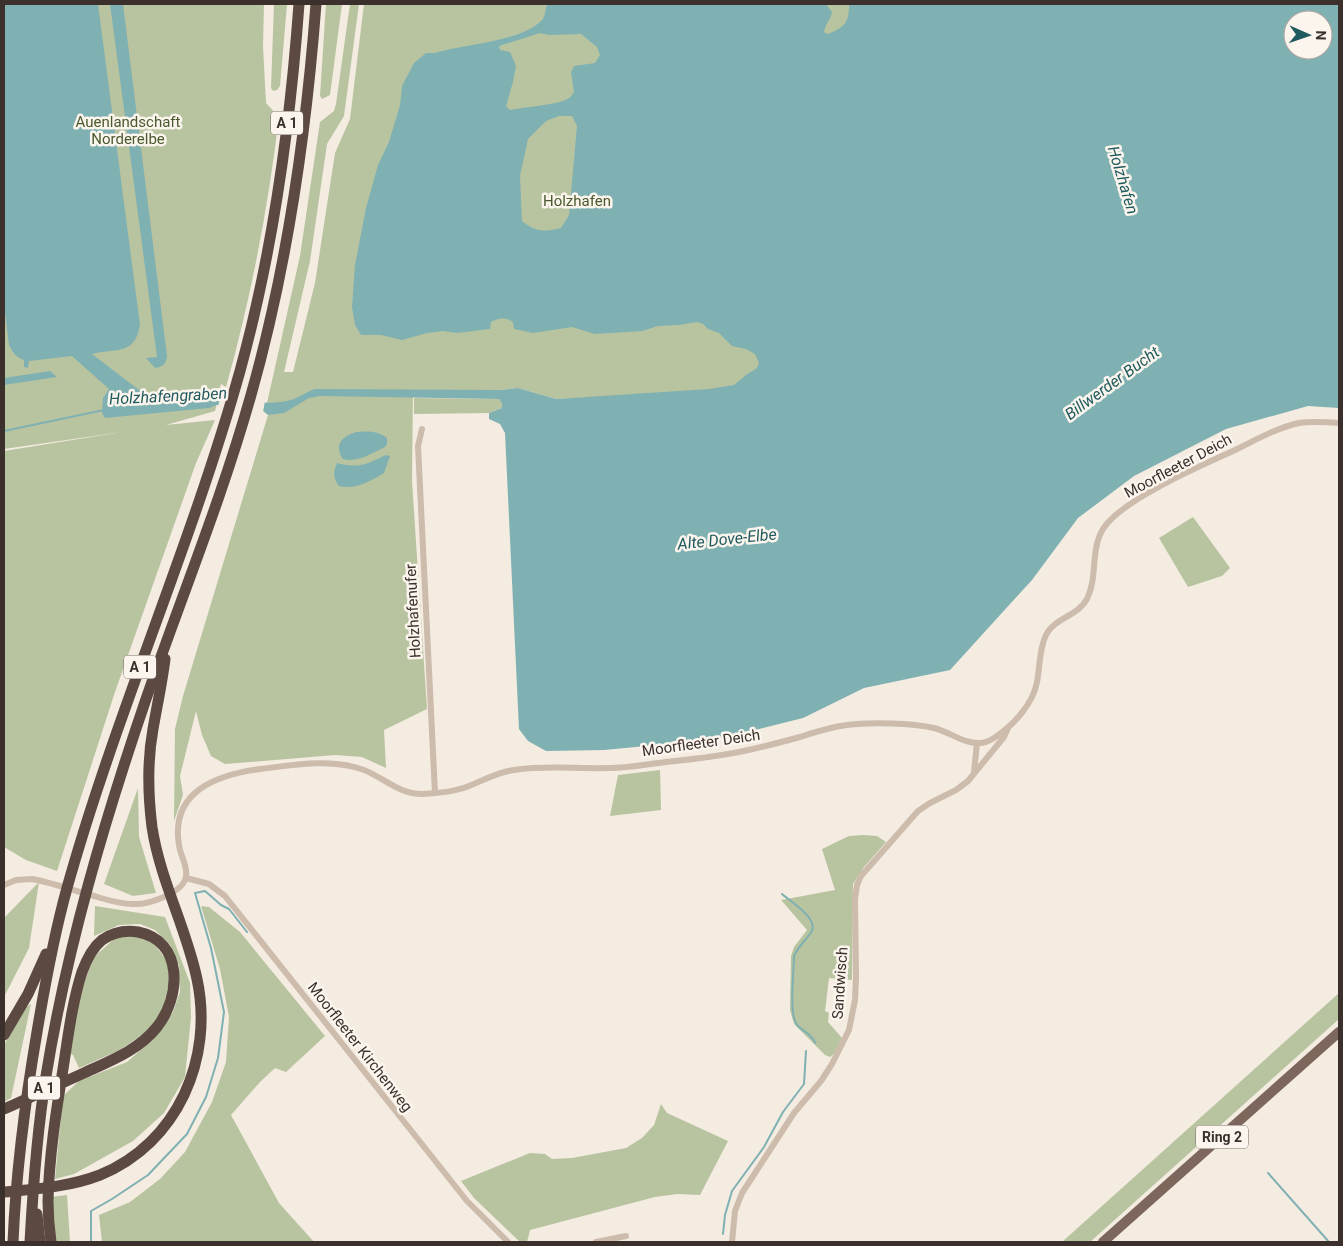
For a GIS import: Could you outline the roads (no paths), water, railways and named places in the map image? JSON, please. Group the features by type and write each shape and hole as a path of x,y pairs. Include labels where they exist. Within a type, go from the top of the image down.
{"highway":[{"name":"A 1","path":"13,1242 16,1177 29,1077 43,994 57,930 67,888 99,782 200,497 234,392 273,227 281,175 299,4"},
{"name":"A 1","path":"30,1242 34,1178 46,1076 62,990 85,893 116,788 206,532 246,410 274,303 289,228 306,108 316,4"},
{"path":"4,1192 81,1181 99,1175 122,1163 138,1152 162,1128 178,1106 189,1086 196,1063 202,1038 202,1010 194,965 159,861 149,802 149,768 153,729 162,689 168,637"},
{"path":"4,1034 31,987 57,930"},
{"path":"8,1107 69,1080 111,1061 138,1045 156,1028 164,1017 173,995 174,971 163,946 151,936 134,931 111,935 100,941 92,950 82,972 66,1047 56,1115 48,1201 51,1242"},
{"path":"34,1178 40,1242"}],"main road":[{"name":"Ring 2","path":"1103,1242 1339,1032"}],"street":[{"name":"Moorfleeter Deich","path":"186,878 186,871 178,843 180,818 185,806 199,788 236,772 305,764 343,765 364,770 401,791 419,794 466,788 496,775 519,769 614,768 719,756 761,748 848,724 893,724 929,727 965,741 984,743 1009,726 1025,709 1033,695 1047,631 1078,610 1088,598 1092,588 1100,536 1112,519 1145,495 1277,431 1305,422 1339,423"},
{"name":"Holzhafenufer","path":"422,429 418,446 435,793"},
{"name":"Sandwisch","path":"732,1242 735,1210 742,1193 794,1113 829,1070 839,1054 849,1030 855,1000 855,899 857,885 861,876 918,812 930,803 965,784 1004,737 1009,726"},
{"path":"974,773 977,743"},
{"path":"4,885 16,880 32,879 117,902 136,904 152,902 162,898 183,884 186,878"},
{"name":"Moorfleeter Kirchenweg","path":"186,878 209,884 225,896 467,1201 508,1242"},
{"path":"596,1242 626,1236"}],"water":[{"path":"4,4 98,4 140,325 134,342 129,346 123,349 92,354 139,390 149,395 163,395 166,398 175,394 214,393 220,396 266,403 294,399 315,389 500,390 518,388 556,399 709,389 734,385 757,368 759,363 755,354 746,349 732,346 719,333 697,322 658,326 642,331 595,334 572,327 533,333 514,329 513,322 502,319 491,322 490,329 457,333 443,331 427,333 402,340 381,335 361,335 355,325 352,307 355,265 366,208 378,165 389,142 400,105 402,86 414,63 426,53 435,53 522,33 534,27 543,19 547,4 826,4 832,12 824,32 828,34 845,24 849,4 1339,4 1339,408 1308,406 1226,429 1134,476 1078,518 1032,580 950,670 864,688 803,718 720,739 604,750 546,751 528,741 519,729 505,433 500,424 489,419 489,413 502,408 499,399 320,396 309,398 284,413 268,415 263,411 217,405 209,408 105,418 102,413 103,398 109,389 72,356 29,361 28,368 24,367 24,360 15,354 9,345 4,305","holes":["540,33 549,35 581,34 597,47 600,55 595,63 574,66 571,72 574,92 569,98 550,104 510,110 506,106 516,66 510,52 500,50 499,46","559,116 572,116 577,126 569,215 561,228 550,230 536,229 522,221 520,176 528,139 546,121"]},
{"path":"110,4 123,4 167,356 164,365 155,368 146,358 157,357"},
{"path":"50,371 57,377 4,385 4,378"},
{"path":"356,432 380,434 387,438 387,444 385,447 365,457 354,460 343,459 339,446 346,436"},
{"path":"386,455 390,456 384,473 379,476 363,484 351,487 339,486 337,483 334,475 337,463 351,466 363,465"}],"waterway":[{"name":"Holzhafengraben","path":"4,431 104,410"},
{"path":"91,1242 91,1211 148,1175 187,1134 206,1097 218,1058 224,1012 211,948 195,893 205,891 221,905 229,909 247,932"},
{"path":"782,894 798,906 812,923 813,929 794,956 792,1001 796,1023 815,1043"},
{"path":"723,1234 725,1215 732,1191 764,1147 783,1112 804,1084 806,1051"},
{"path":"1268,1173 1329,1242"}],"park label":[{"name":"Auenlandschaft Norderelbe","path":"128,130"},
{"name":"Holzhafen","path":"577,201"}],"water label":[{"name":"Holzhafen","path":"1123,180"},
{"name":"Billwerder Bucht","path":"1112,383"},
{"name":"Alte Dove-Elbe","path":"727,539"}]}
